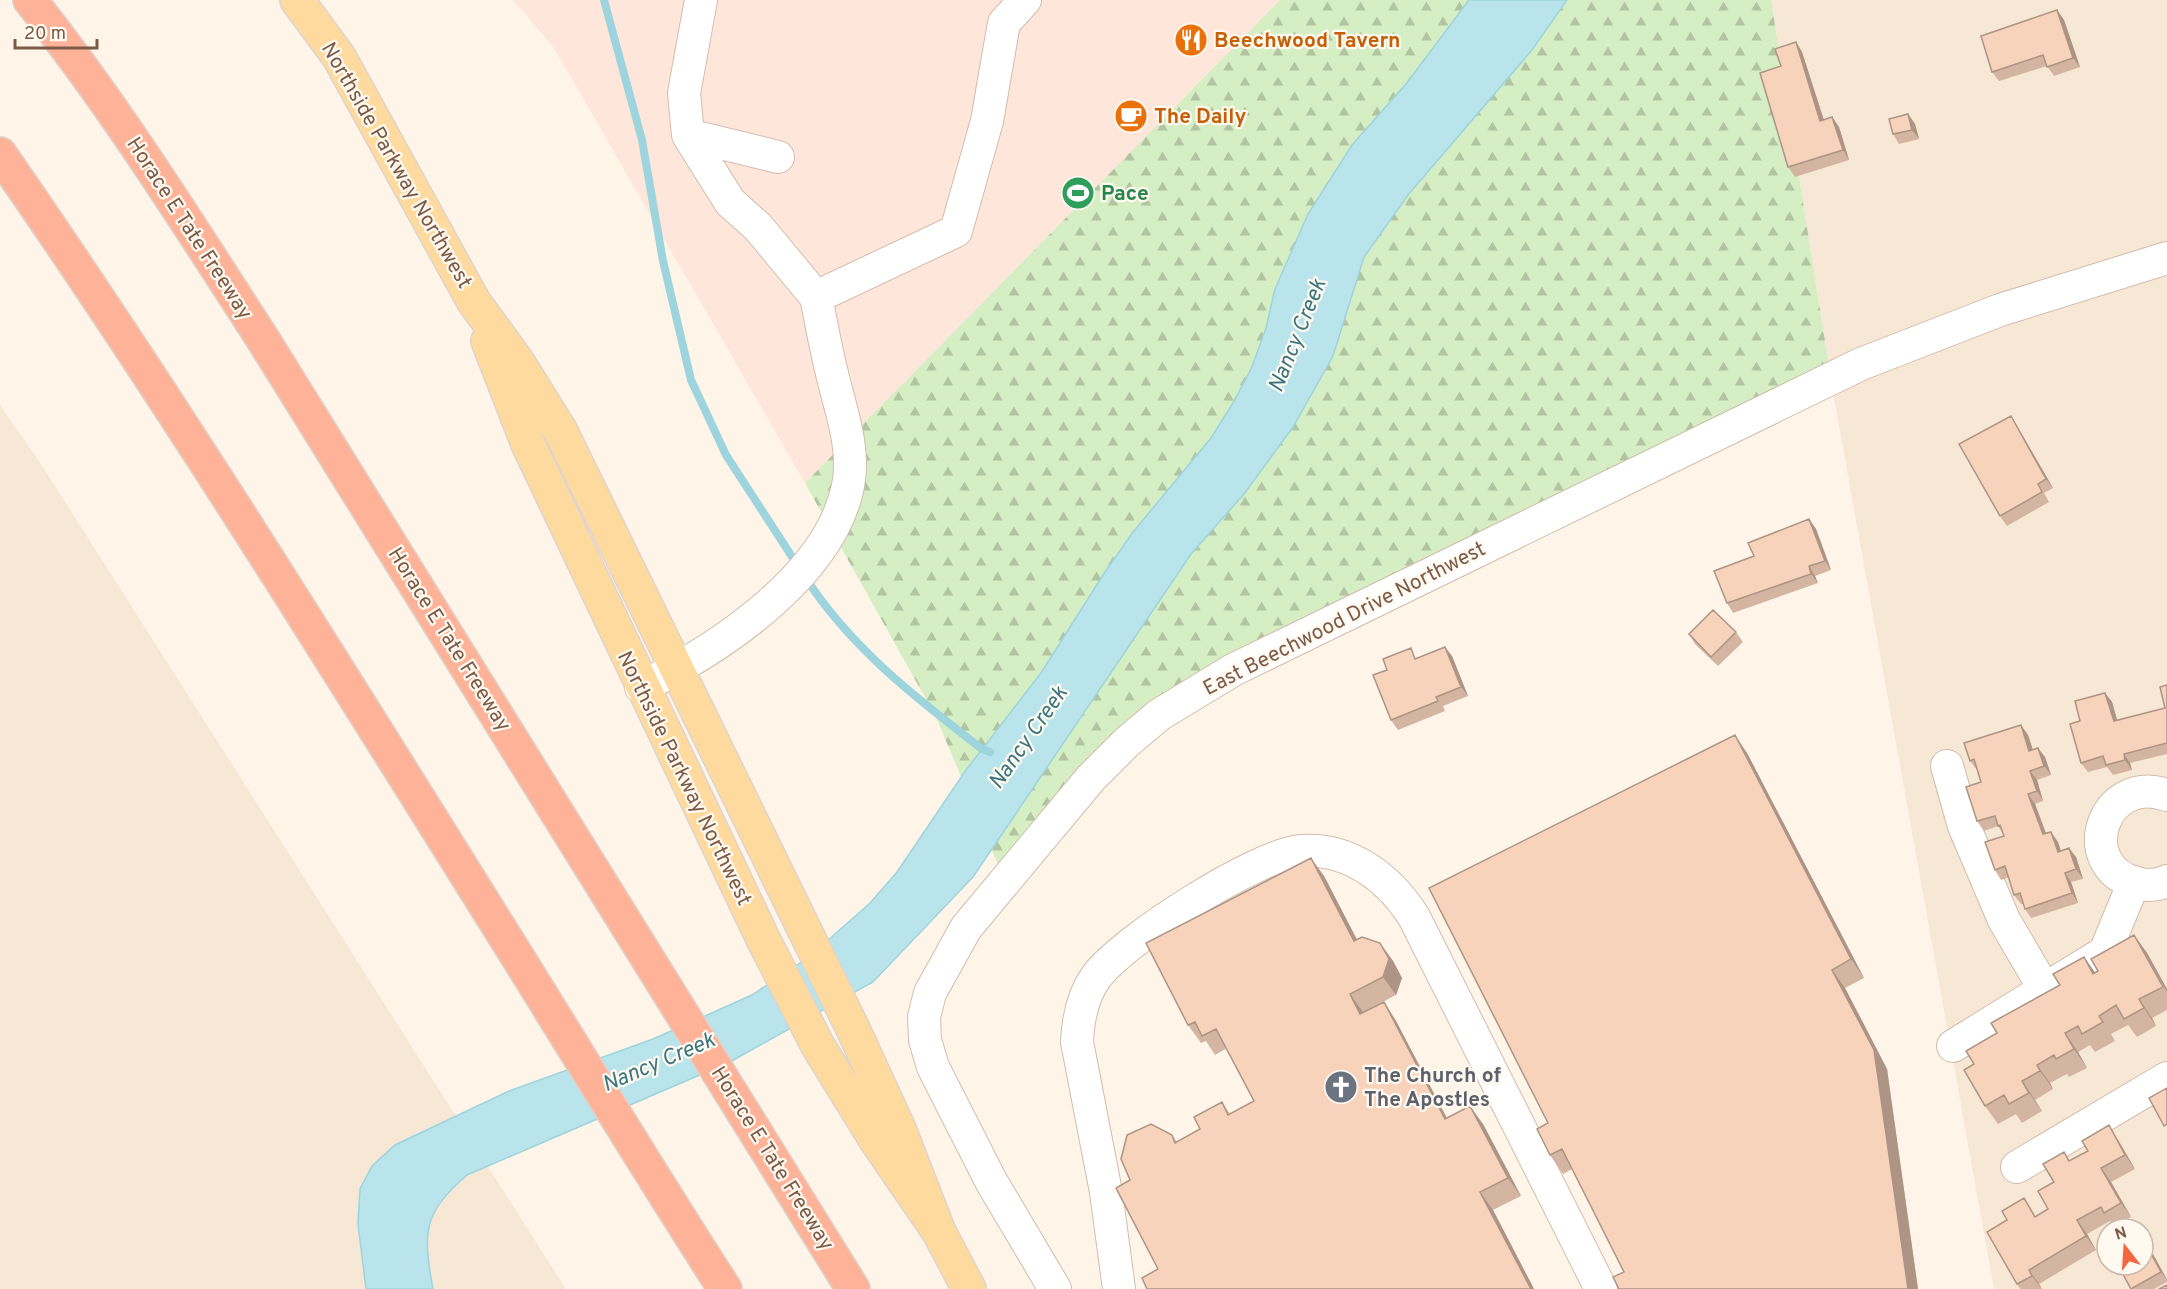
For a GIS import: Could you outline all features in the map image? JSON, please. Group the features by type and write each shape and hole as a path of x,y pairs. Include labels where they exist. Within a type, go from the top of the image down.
{"highway":[{"name":"Horace E Tate Freeway","path":"30,0 69,49 165,187 252,322 762,1139 853,1289"},
{"path":"0,154 145,368 493,917 664,1196 725,1289"}],"main road":[{"name":"Northside Parkway Northwest","path":"297,0 339,57 474,302 517,362 560,430 853,1029 898,1129 939,1232 969,1289"},
{"name":"Northside Parkway Northwest","path":"474,302 528,444 641,687 764,941 818,1046 876,1140 939,1232"}],"street":[{"path":"641,687 676,670 723,640 790,585 811,562 838,514 848,486 849,461 844,422 816,297 758,227 730,202 688,135 684,93 701,0"},
{"path":"816,297 956,231 968,196 987,121 1004,23 1025,0"},
{"path":"688,135 778,157"},
{"name":"East Beechwood Drive Northwest","path":"1055,1289 991,1181 933,1067 925,1040 924,1017 930,993 966,928 1091,778 1127,742 1159,715 1233,670 1861,364 2000,310 2167,258"},
{"path":"1947,766 1964,826 2004,920 2045,990"},
{"path":"2167,795 2145,790 2133,793 2112,807 2105,818 2102,829 2103,854 2117,874 2134,882 2152,885 2167,881"},
{"path":"1119,1289 1106,1192 1077,1042 1078,1024 1095,978 1108,963 1194,900 1217,886 1288,854 1302,851 1323,852 1356,861 1388,884 1402,898 1414,917 1601,1289"},
{"path":"1953,1046 2105,952 2134,882"},
{"path":"2017,1167 2167,1078"}],"shaded area":[{"path":"513,0 1280,0 805,483 554,48"},
{"path":"1771,0 2167,0 2167,1289 1994,1289 1833,392"},
{"path":"0,405 41,464 566,1289 0,1289"}],"green space":[{"path":"1280,0 1771,0 1833,392 1277,663 1112,759 1002,874 936,717 805,483"}],"water":[{"name":"Nancy Creek","path":"1469,0 1567,0 1532,50 1408,195 1364,257 1333,356 1293,427 1244,494 1191,554 973,877 873,982 730,1062 467,1175 441,1201 429,1226 427,1239 433,1289 366,1289 358,1224 360,1189 372,1166 395,1145 509,1091 653,1039 752,995 809,957 870,903 897,872 966,770 1041,673 1133,532 1211,438 1252,367 1266,328 1275,289 1308,214 1352,145 1406,84"}],"building":[{"path":"2057,10 2073,58 2047,67 2043,55 1992,72 1981,36"},
{"path":"1796,42 1820,121 1832,117 1843,150 1788,167 1760,73 1781,66 1775,49"},
{"path":"1908,114 1912,130 1893,134 1889,119"},
{"path":"2011,416 2046,479 2038,484 2042,492 2000,516 1959,444"},
{"path":"1809,519 1825,561 1809,566 1811,574 1727,603 1714,571 1754,556 1748,543"},
{"path":"1713,610 1736,632 1711,657 1689,634"},
{"path":"1445,647 1461,687 1436,697 1438,701 1391,720 1373,675 1387,670 1383,659 1411,648 1415,659"},
{"path":"2167,685 2167,743 2124,754 2125,760 2106,765 2103,756 2081,763 2070,724 2080,721 2075,701 2105,693 2114,721 2165,708 2160,687"},
{"path":"2021,725 2029,751 2038,748 2044,766 2030,771 2037,791 2028,794 2043,834 2051,832 2058,852 2069,848 2076,869 2065,873 2072,893 2025,909 2020,893 2014,895 2005,866 1995,870 1985,842 2004,836 1995,816 1977,821 1966,787 1981,782 1974,759 1970,761 1964,743"},
{"path":"1735,735 1851,959 1832,970 1874,1050 1908,1289 1619,1289 1613,1277 1624,1272 1562,1149 1550,1155 1537,1129 1548,1123 1429,888"},
{"name":"The Church of The Apostles","path":"1311,858 1354,941 1362,937 1380,943 1389,959 1383,977 1350,994 1360,1014 1384,1002 1445,1119 1470,1106 1508,1178 1480,1192 1531,1289 1147,1289 1142,1278 1158,1269 1116,1188 1130,1180 1121,1159 1127,1135 1151,1124 1172,1135 1175,1143 1200,1129 1194,1117 1222,1102 1228,1115 1254,1101 1216,1029 1202,1036 1195,1022 1188,1025 1146,943"},
{"path":"2134,935 2163,987 2139,999 2144,1008 2124,1019 2116,1005 2099,1016 2103,1022 2082,1034 2078,1026 2065,1033 2074,1049 2056,1059 2054,1055 2037,1065 2040,1071 2022,1081 2029,1093 2009,1104 2004,1095 1985,1106 1964,1070 1974,1064 1966,1051 1997,1033 1991,1023 2060,985 2053,974 2084,957 2093,974 2098,971 2091,959"},
{"path":"2167,1088 2167,1124 2164,1126 2149,1098"},
{"path":"2109,1125 2125,1155 2101,1168 2121,1203 2104,1213 2101,1207 2077,1220 2086,1236 2029,1270 2032,1276 2017,1284 1987,1232 2007,1220 2002,1211 2024,1198 2035,1217 2048,1209 2038,1191 2054,1182 2043,1164 2064,1152 2069,1161 2088,1151 2082,1141"},
{"path":"2155,1261 2161,1272 2155,1275"},
{"path":"2124,1277 2152,1277 2131,1289"}],"waterway":[{"path":"604,0 642,140 663,261 691,380 726,455 798,566"},
{"name":"Nancy Creek","path":"805,577 843,627 886,671 957,730 982,749 990,752"}],"place":[{"name":"Beechwood Tavern","path":"1191,40"},
{"name":"The Daily","path":"1131,116"},
{"name":"Pace","path":"1078,193"},
{"name":"The Church of The Apostles","path":"1341,1087"}]}
